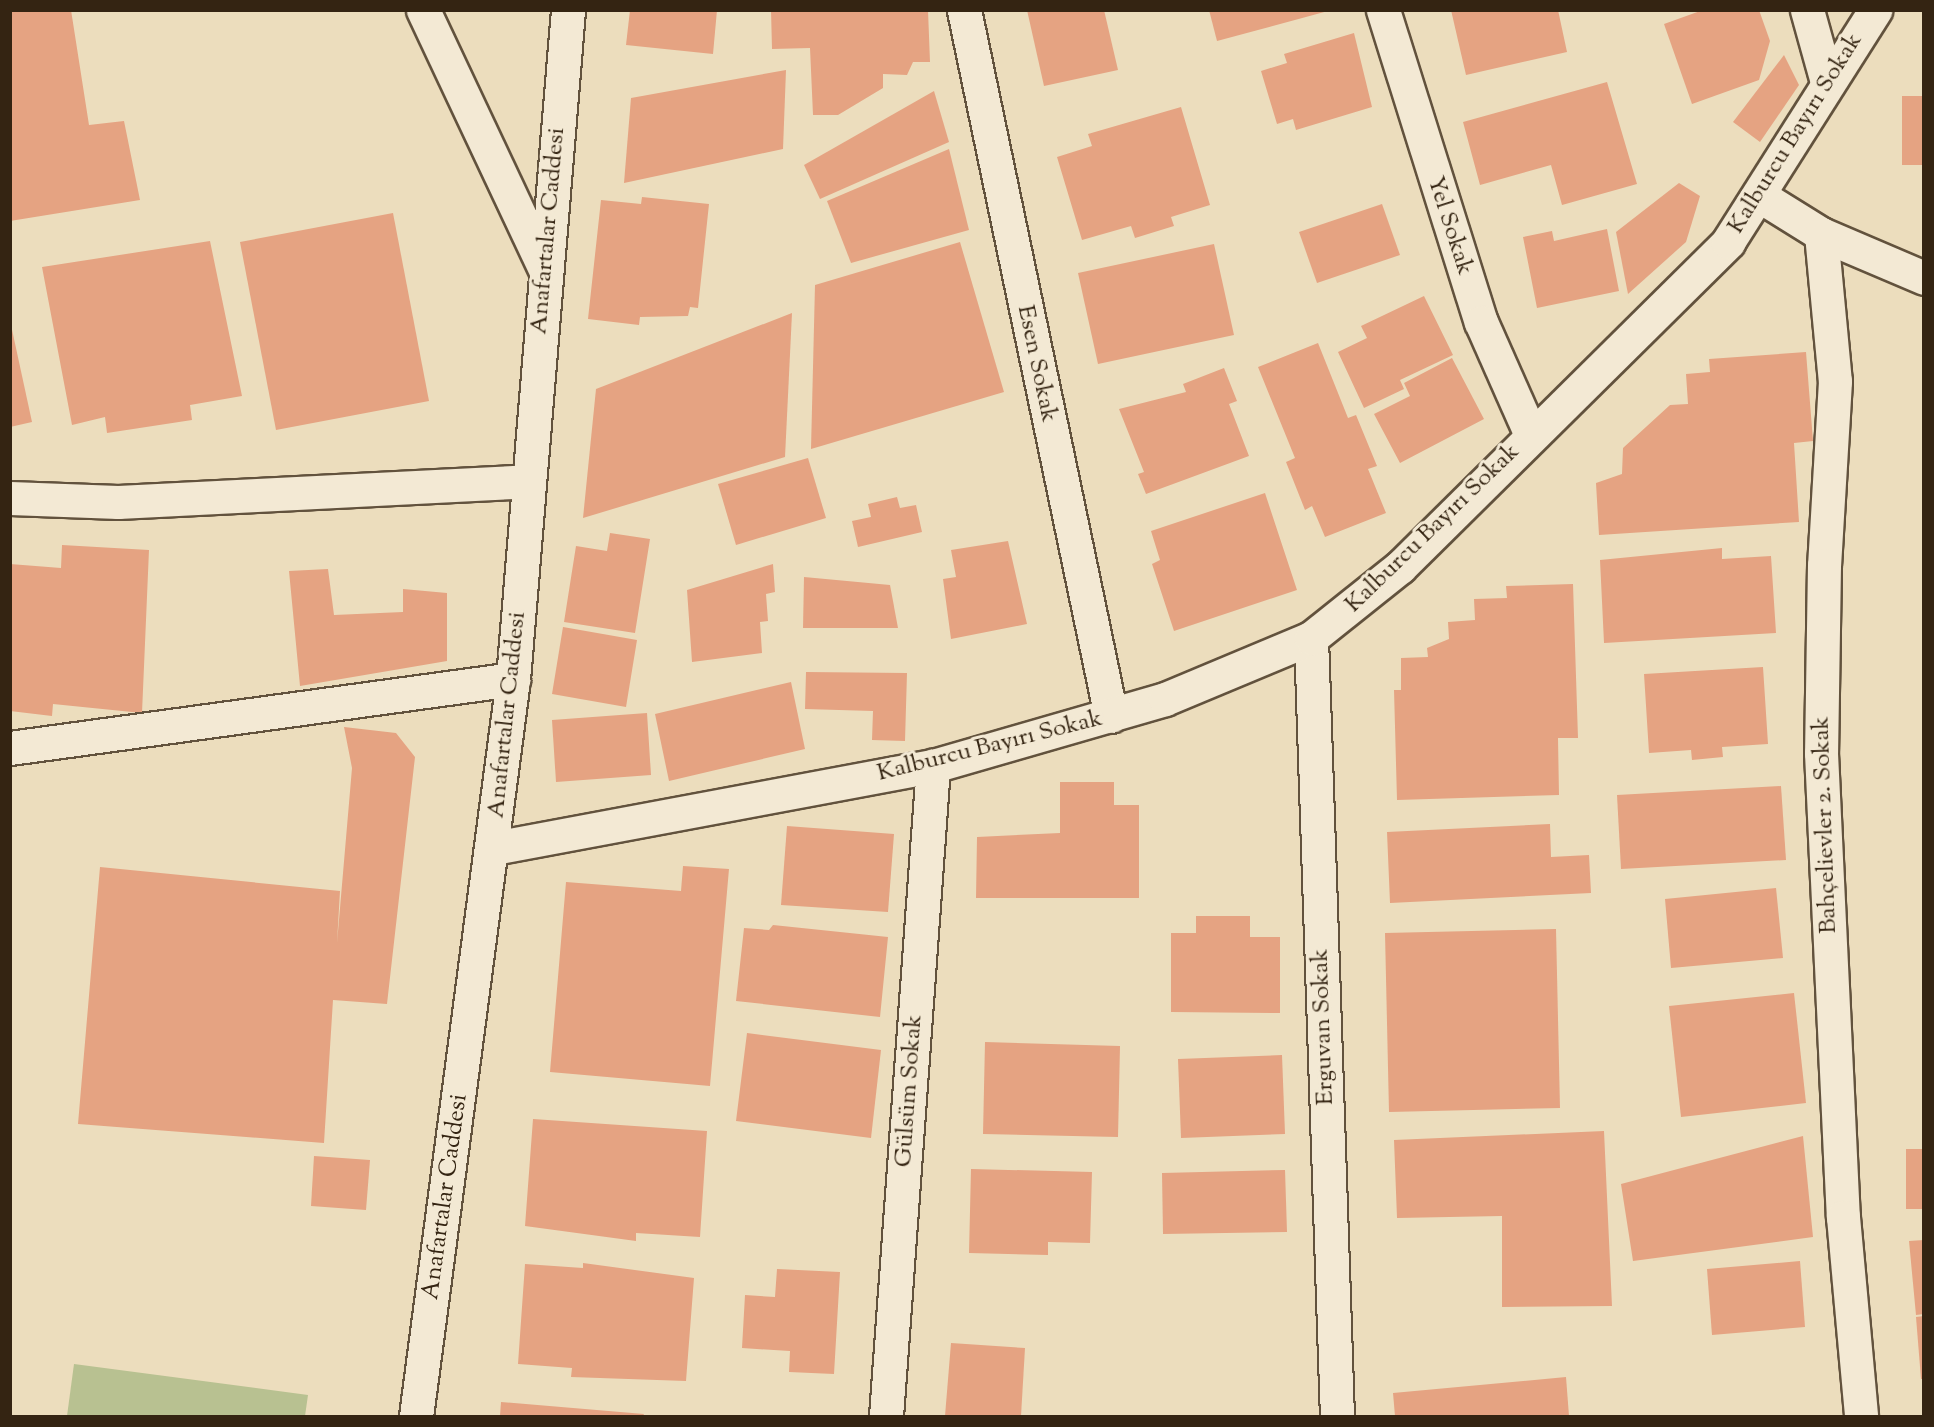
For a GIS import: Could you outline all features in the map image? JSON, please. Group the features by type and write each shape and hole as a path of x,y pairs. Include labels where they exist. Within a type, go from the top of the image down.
{"street":[{"path":"423,10 546,269"},
{"name":"Anafartalar Caddesi","path":"416,1416 494,848 513,679 568,10"},
{"name":"Esen Sokak","path":"964,10 1111,716"},
{"name":"Yel Sokak","path":"1383,10 1481,322 1531,435"},
{"path":"1806,10 1827,82"},
{"name":"Kalburcu Bayırı Sokak","path":"494,848 933,766 1111,716 1215,681 1311,638 1400,567 1531,435 1688,284 1760,196 1827,82 1875,10"},
{"path":"1760,196 1821,234 1923,278"},
{"name":"Bahçelievler 2. Sokak","path":"1821,234 1835,381 1824,565 1821,753 1843,1217 1861,1416"},
{"path":"10,498 118,502 528,481"},
{"name":"Erguvan Sokak","path":"1311,638 1337,1416"},
{"path":"10,748 513,679"},
{"name":"Gülsüm Sokak","path":"886,1416 933,766"}],"green space":[{"path":"74,1364 308,1395 305,1416 67,1416"}],"building":[{"path":"10,10 71,10 89,125 124,121 140,200 10,221"},
{"path":"630,10 717,10 713,54 626,45"},
{"path":"771,10 928,10 930,62 913,62 907,75 883,74 883,88 838,115 813,115 810,48 772,49"},
{"path":"1027,10 1104,10 1118,70 1044,86"},
{"path":"1209,10 1328,10 1328,11 1217,41"},
{"path":"1451,10 1558,10 1567,52 1466,75"},
{"path":"1703,10 1759,10 1770,41 1759,80 1692,104 1664,24"},
{"path":"1354,33 1372,107 1296,130 1293,119 1277,124 1261,71 1287,63 1284,54"},
{"path":"1784,55 1799,85 1760,142 1733,122"},
{"path":"786,70 783,149 624,183 631,98"},
{"path":"1607,82 1637,184 1562,205 1551,165 1480,185 1463,122"},
{"path":"934,91 949,142 820,199 804,165"},
{"path":"1902,96 1924,96 1924,165 1902,165"},
{"path":"1181,107 1210,205 1171,217 1174,226 1135,238 1131,226 1082,240 1057,157 1092,146 1088,134"},
{"path":"949,149 969,230 851,263 827,201"},
{"path":"1679,183 1700,196 1686,242 1628,294 1616,232"},
{"path":"642,197 709,204 698,308 690,307 688,316 640,317 639,325 588,319 601,200 641,204"},
{"path":"1382,204 1400,255 1317,283 1299,232"},
{"path":"393,213 429,401 276,430 240,242"},
{"path":"1607,229 1619,291 1537,308 1523,237 1552,231 1554,241"},
{"path":"210,241 242,396 190,405 192,420 107,433 105,417 72,425 42,267"},
{"path":"960,242 1004,392 811,449 815,285"},
{"path":"1214,244 1234,335 1098,364 1078,273"},
{"path":"1424,296 1453,355 1400,380 1404,389 1364,408 1338,352 1367,338 1361,326"},
{"path":"792,313 785,457 583,518 596,389"},
{"path":"10,326 32,422 10,427"},
{"path":"1318,343 1348,418 1356,415 1377,466 1368,469 1386,513 1325,537 1312,506 1305,510 1286,462 1295,458 1258,367"},
{"path":"1806,352 1813,441 1794,443 1799,522 1599,535 1596,483 1622,474 1623,448 1670,405 1688,404 1686,374 1710,372 1709,359"},
{"path":"1452,358 1484,419 1400,463 1374,414 1410,396 1404,383"},
{"path":"1224,368 1237,401 1229,404 1249,456 1146,494 1138,474 1144,472 1119,409 1186,392 1183,384"},
{"path":"808,458 826,518 736,545 718,484"},
{"path":"1265,493 1297,590 1174,631 1152,564 1160,560 1151,531"},
{"path":"897,497 900,508 916,505 922,532 858,547 852,521 871,517 868,504"},
{"path":"610,533 650,539 635,633 564,622 576,546 607,551"},
{"path":"1008,541 1027,624 951,639 943,579 956,577 951,550"},
{"path":"62,545 149,550 142,713 53,704 52,716 10,711 10,564 61,568"},
{"path":"1722,548 1722,559 1771,556 1776,633 1604,643 1600,560"},
{"path":"773,564 775,592 766,594 768,621 760,622 762,653 692,662 687,590"},
{"path":"328,569 334,615 403,612 403,589 447,593 447,661 300,686 289,571"},
{"path":"804,577 890,585 898,628 803,628"},
{"path":"1573,584 1578,738 1558,738 1559,795 1397,800 1394,690 1401,690 1401,658 1428,657 1427,648 1449,639 1448,622 1475,620 1474,599 1507,598 1506,586"},
{"path":"563,627 637,640 626,707 552,694"},
{"path":"1763,667 1768,744 1722,747 1723,757 1692,760 1691,750 1649,753 1644,674"},
{"path":"806,672 907,673 905,741 872,740 873,711 805,709"},
{"path":"791,682 805,749 669,781 655,714"},
{"path":"647,713 651,775 556,782 552,720"},
{"path":"344,727 396,733 415,757 387,1004 333,1000 324,1143 78,1124 100,867 340,891 337,943 352,768"},
{"path":"1060,782 1114,782 1114,805 1139,805 1139,898 976,898 977,837 1060,833"},
{"path":"1781,786 1786,860 1621,869 1617,795"},
{"path":"1550,824 1551,857 1589,855 1591,893 1390,903 1387,832"},
{"path":"787,826 894,834 888,912 781,905"},
{"path":"683,866 729,869 710,1086 550,1072 566,882 681,891"},
{"path":"1776,888 1783,958 1671,968 1665,899"},
{"path":"1196,916 1250,916 1250,937 1280,937 1280,1013 1171,1012 1171,933 1196,933"},
{"path":"773,925 888,937 880,1017 736,1001 744,928 769,930"},
{"path":"1556,929 1560,1108 1389,1112 1385,933"},
{"path":"1794,993 1806,1103 1681,1117 1669,1006"},
{"path":"747,1033 881,1050 871,1138 736,1121"},
{"path":"985,1042 1120,1046 1118,1137 983,1134"},
{"path":"1282,1055 1285,1134 1181,1138 1178,1059"},
{"path":"533,1119 707,1131 700,1237 636,1233 636,1241 525,1226"},
{"path":"1604,1131 1612,1306 1502,1307 1502,1216 1397,1218 1394,1140"},
{"path":"1803,1136 1813,1237 1633,1261 1621,1184"},
{"path":"1906,1149 1924,1149 1924,1209 1906,1209"},
{"path":"314,1156 370,1160 366,1210 311,1206"},
{"path":"971,1169 1092,1172 1090,1243 1048,1242 1048,1255 969,1253"},
{"path":"1285,1170 1287,1232 1163,1234 1162,1173"},
{"path":"1924,1240 1924,1314 1916,1315 1909,1241"},
{"path":"1800,1261 1805,1327 1712,1335 1707,1269"},
{"path":"583,1263 694,1278 686,1381 571,1377 572,1368 518,1364 525,1264 583,1268"},
{"path":"777,1269 840,1272 834,1374 789,1372 790,1351 742,1348 745,1295 775,1297"},
{"path":"1924,1316 1924,1379 1921,1379 1916,1317"},
{"path":"951,1343 1025,1348 1021,1416 945,1416"},
{"path":"1566,1377 1569,1416 1395,1416 1393,1393"},
{"path":"501,1402 644,1414 643,1416 500,1416"}]}
